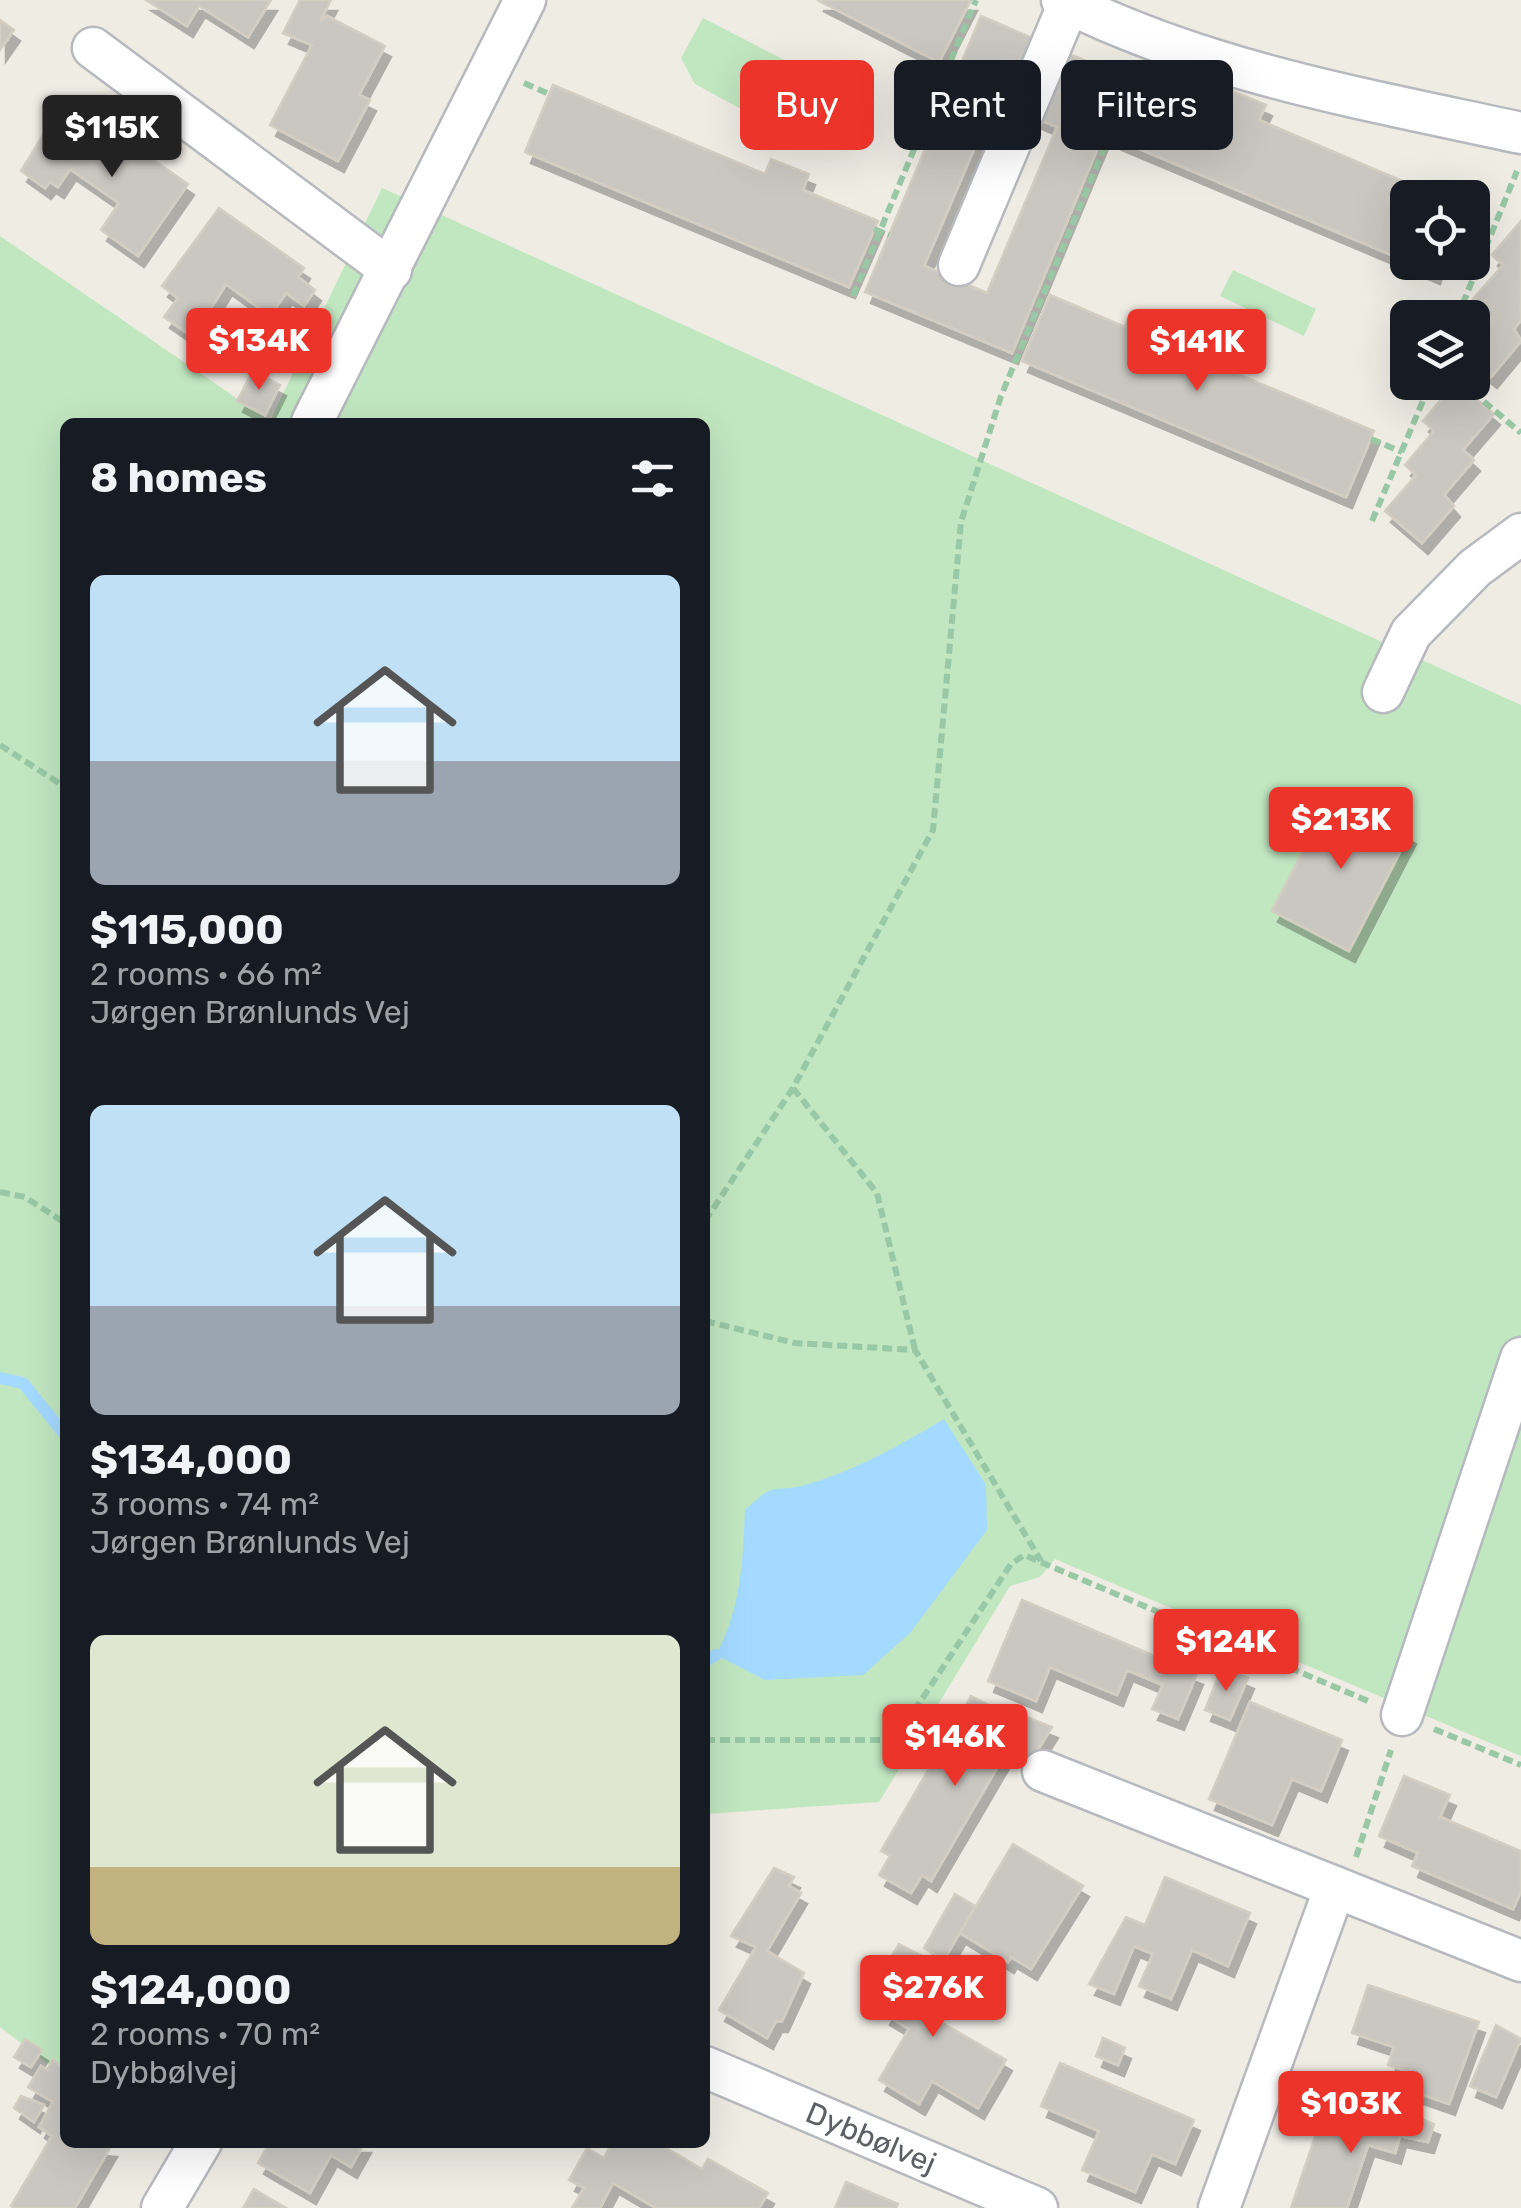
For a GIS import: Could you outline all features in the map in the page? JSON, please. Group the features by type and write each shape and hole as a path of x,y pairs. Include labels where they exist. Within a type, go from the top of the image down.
{"street":[{"path":"314,418 525,0"},
{"path":"958,265 1065,2 1149,40 1246,72 1521,133"},
{"path":"93,48 391,270"},
{"path":"1383,692 1411,633 1475,568 1521,534"},
{"path":"1402,1716 1521,1358"},
{"path":"1043,1770 1521,1961"},
{"path":"1219,2208 1334,1887"},
{"name":"Dybbølvej","path":"710,2069 1037,2208"},
{"path":"162,2208 197,2148"}],"path":[{"path":"853,296 877,230 976,0"},
{"path":"710,1213 793,1088 933,830 961,522 1001,396 1149,40"},
{"path":"1464,300 1521,160"},
{"path":"877,230 889,236"},
{"path":"1372,521 1424,400"},
{"path":"1482,400 1521,434"},
{"path":"1371,439 1402,452"},
{"path":"0,745 60,784"},
{"path":"793,1088 878,1193 915,1350 1041,1562"},
{"path":"0,1192 25,1197 60,1220"},
{"path":"710,1322 795,1343 915,1350"},
{"path":"710,1740 896,1740 1011,1564 1024,1555 1521,1765"},
{"path":"1334,1887 1352,1868 1402,1716"}],"green space":[{"path":"703,18 784,60 740,60 740,108 695,84 681,58"},
{"path":"382,188 1521,705 1521,1756 1055,1559 1040,1577 1010,1586 879,1802 710,1814 710,418 271,418"},
{"path":"0,236 266,418 60,418 60,2073 0,2027"},
{"path":"1233,270 1316,309 1304,336 1220,296"}],"water":[{"path":"944,1419 986,1485 987,1530 910,1633 863,1675 765,1680 716,1655 736,1602 745,1510 770,1491 843,1472"}],"building":[{"path":"146,0 271,0 248,37 199,6 187,26"},
{"path":"300,0 331,0 320,21 327,16 385,46 359,95 370,100 338,161 270,125 312,45 283,33"},
{"path":"817,0 971,0 940,60"},
{"path":"981,16 1044,43 1037,60 963,60"},
{"path":"0,20 14,30 0,50"},
{"path":"1062,51 1084,60 1061,60 1061,150 1097,150 1012,353 865,292 925,150 974,150 924,266 987,293 1057,127 1041,120 1041,100"},
{"path":"553,85 765,174 771,159 809,174 803,190 878,221 849,287 525,152"},
{"path":"1233,91 1266,105 1259,120 1400,180 1390,180 1390,254 1142,150 1233,150"},
{"path":"96,120 188,184 138,256 101,230 119,203 70,169 58,187 50,182 45,188 21,171 48,127 77,147"},
{"path":"219,208 304,268 298,277 315,290 304,306 286,293 270,316 226,284 193,337 164,317 178,298 162,286"},
{"path":"1521,221 1521,320 1514,329 1521,341 1491,377 1490,300 1473,299 1503,265 1492,255"},
{"path":"1050,295 1125,327 1131,312 1170,328 1164,343 1374,431 1346,497 1022,361"},
{"path":"253,371 280,385 265,415 237,401"},
{"path":"1441,400 1477,400 1494,414 1463,450 1474,460 1444,495 1454,506 1422,543 1385,511 1416,475 1405,465 1434,431 1423,421"},
{"path":"1333,793 1410,833 1349,951 1272,911"},
{"path":"1022,1600 1197,1674 1178,1719 1152,1709 1163,1685 1127,1670 1117,1695 1050,1667 1036,1701 988,1681"},
{"path":"1222,1667 1248,1678 1230,1720 1205,1710"},
{"path":"971,1696 1007,1714 1009,1710 1052,1727 1030,1762 1008,1749 931,1881 922,1875 911,1893 879,1875 890,1856 881,1851 965,1707 979,1715 981,1712 967,1704"},
{"path":"1250,1702 1342,1740 1321,1791 1292,1779 1272,1825 1209,1799"},
{"path":"1404,1776 1450,1795 1440,1817 1521,1851 1521,1891 1513,1909 1412,1866 1418,1853 1379,1836"},
{"path":"1013,1844 1083,1886 1031,1969 1011,1957 1008,1962 960,1933"},
{"path":"774,1868 794,1877 789,1886 801,1893 767,1951 804,1973 782,2021 776,2021 767,2038 719,2010 756,1947 731,1936"},
{"path":"1165,1877 1250,1913 1228,1966 1192,1950 1171,1999 1139,1986 1153,1954 1134,1946 1114,1994 1089,1984 1126,1917 1145,1925"},
{"path":"955,1894 975,1906 944,1960 924,1948"},
{"path":"899,1944 945,1968 920,2010 1006,2060 978,2108 932,2081 919,2104 879,2080 909,2029 884,2014 904,1981 884,1969"},
{"path":"954,1970 977,1981 971,1995 948,1984"},
{"path":"1368,1985 1479,2022 1449,2104 1400,2087 1406,2071 1388,2065 1394,2047 1352,2033"},
{"path":"1496,2025 1521,2039 1496,2097 1470,2086"},
{"path":"1103,2038 1125,2048 1118,2065 1096,2056"},
{"path":"25,2039 42,2050 31,2067 14,2057"},
{"path":"53,2060 60,2066 60,2148 110,2148 75,2208 15,2208 11,2206 52,2136 39,2127 53,2102 28,2087 41,2066 47,2070"},
{"path":"1060,2063 1194,2120 1175,2164 1152,2154 1135,2192 1082,2170 1099,2131 1041,2106"},
{"path":"21,2096 44,2105 34,2122 14,2108"},
{"path":"1376,2102 1434,2124 1428,2142 1400,2136 1395,2153 1368,2145 1347,2208 1291,2208 1321,2119 1365,2134"},
{"path":"267,2148 362,2148 351,2167 331,2155 310,2193 258,2163"},
{"path":"587,2148 604,2158 609,2148 666,2148 702,2169 708,2159 768,2193 759,2208 656,2208 613,2183 600,2208 572,2208 584,2188 569,2180"},
{"path":"846,2182 898,2204 896,2208 835,2208"},
{"path":"254,2189 286,2208 243,2208"}],"waterway":[{"path":"0,1378 23,1383 60,1429"},
{"path":"710,1658 716,1655"}]}
